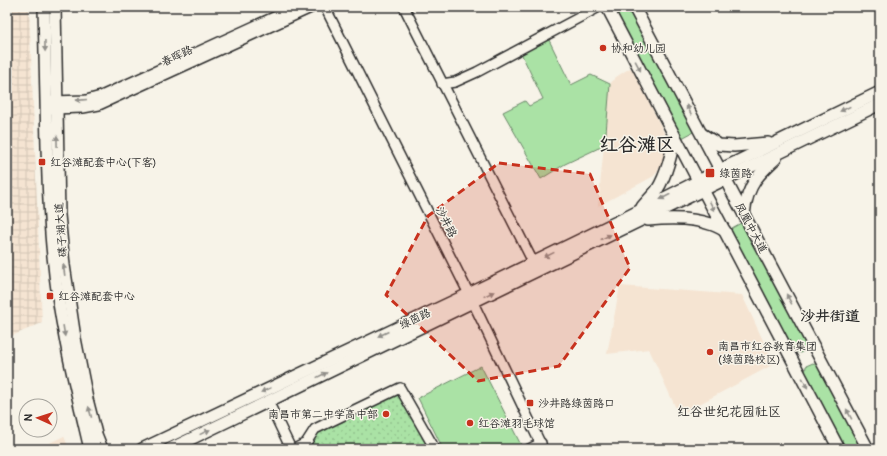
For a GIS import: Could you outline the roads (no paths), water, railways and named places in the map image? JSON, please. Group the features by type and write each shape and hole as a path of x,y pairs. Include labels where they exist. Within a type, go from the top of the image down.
{"main road":[{"name":"碟子湖大道","path":"44,7 64,265 75,338 87,399 102,449"},
{"name":"碟子湖大道","path":"54,7 49,210 57,293 65,338 90,449"},
{"path":"607,7 839,449"},
{"name":"凤凰中大道","path":"634,7 868,449"},
{"name":"绿茵路","path":"781,146 880,92"},
{"name":"绿茵路","path":"142,449 471,298 781,146 880,104"},
{"path":"674,134 673,146 663,178 640,215 688,219 710,224 725,231"},
{"path":"702,134 719,145 781,146"},
{"path":"744,215 745,205 755,180 781,146"},
{"name":"绿茵路","path":"170,449 432,322 501,278 533,262 640,215"}],"street":[{"name":"春晖路","path":"51,105 86,100 101,96 296,7"},
{"name":"春晖路","path":"51,105 82,108 99,105 312,7"},
{"name":"沙井路","path":"325,7 471,298 542,446"},
{"path":"404,7 533,262"},
{"path":"442,84 455,82 477,72 599,7"},
{"path":"268,401 292,449 306,443 314,430 400,388 435,449"},
{"path":"529,449 542,446"}],"place":[{"name":"协和幼儿园","path":"603,48"},
{"name":"红谷滩配套中心(下客)","path":"42,162"},
{"name":"绿茵路","path":"710,173"},
{"name":"红谷滩配套中心","path":"50,296"},
{"name":"南昌市红谷教育集团 (绿茵路校区)","path":"710,352"},
{"name":"沙井路绿茵路口","path":"530,403"},
{"name":"南昌市第二中学高中部","path":"386,414"},
{"name":"红谷滩羽毛球馆","path":"470,423"}],"district":[{"name":"红谷滩区","path":"637,145"},
{"name":"沙井街道","path":"830,316"},
{"name":"红谷世纪花园社区","path":"729,412"}]}
